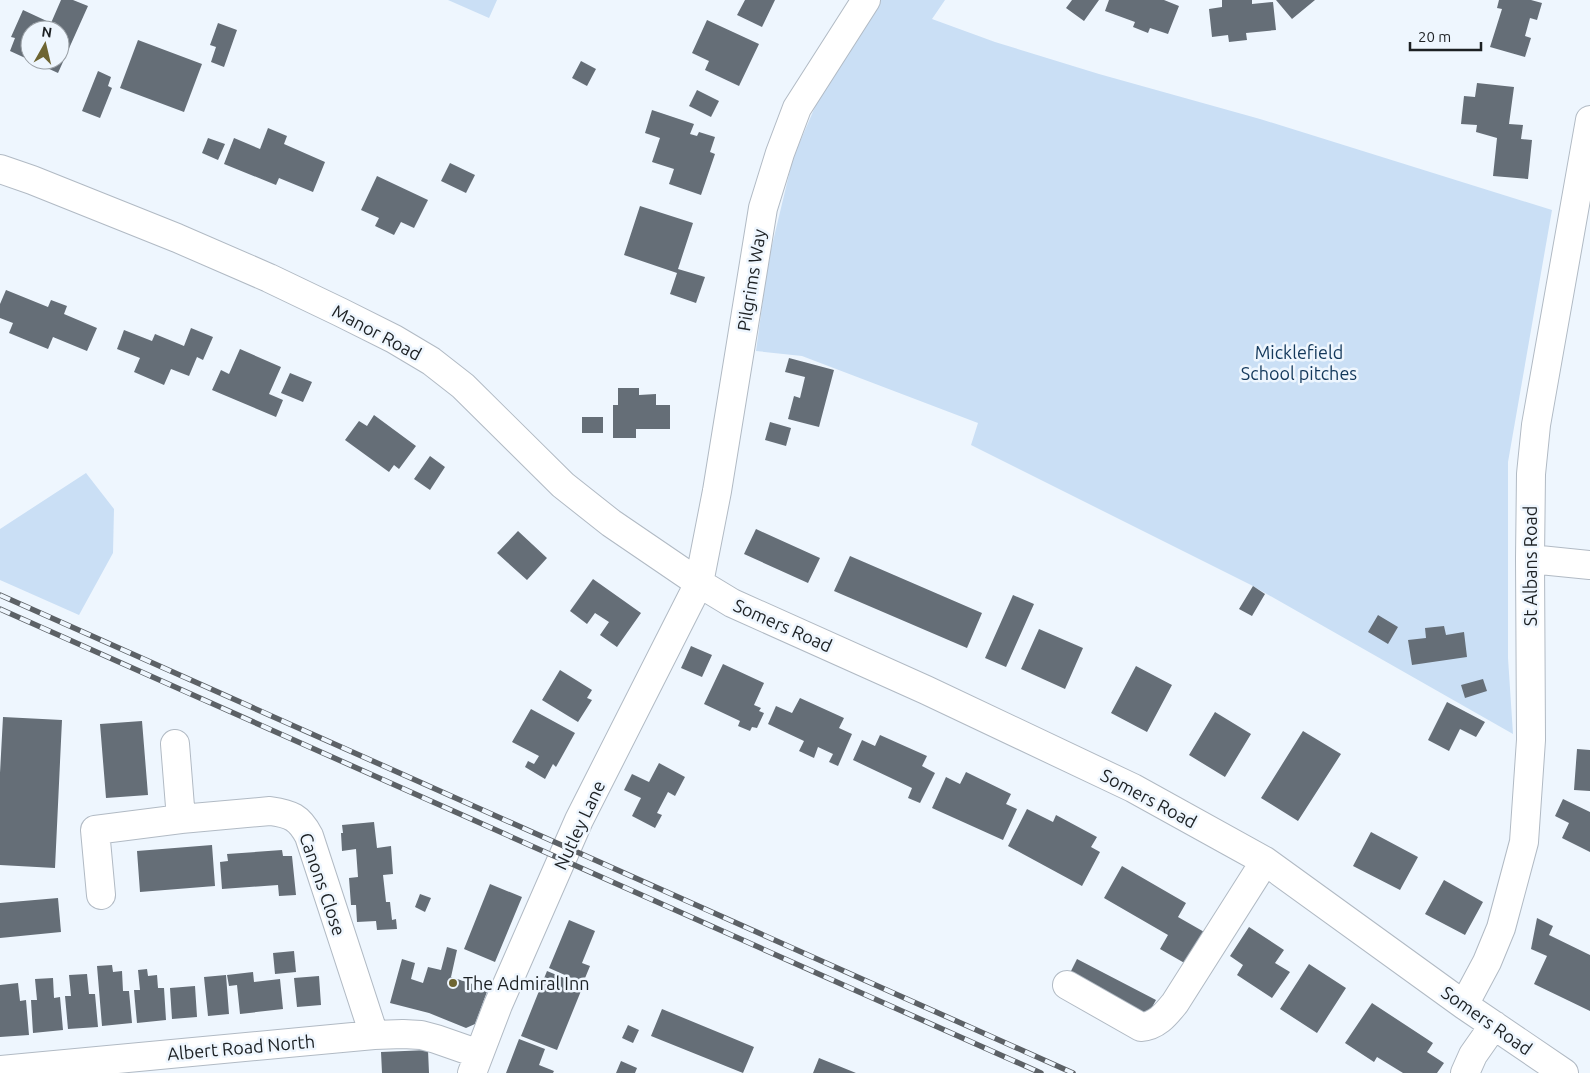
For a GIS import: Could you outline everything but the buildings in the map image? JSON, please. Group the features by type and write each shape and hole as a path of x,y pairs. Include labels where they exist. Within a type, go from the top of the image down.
{"street":[{"name":"Pilgrims Way","path":"699,583 717,491 763,208 780,152 797,108 866,0"},
{"name":"St Albans Road","path":"1464,1005 1487,962 1501,928 1524,842 1531,740 1531,474 1536,425 1581,219 1590,120"},
{"name":"Manor Road","path":"0,169 177,238 269,278 394,339 431,361 463,386 563,485 611,523 699,583"},
{"path":"1530,559 1590,565"},
{"name":"Somers Road","path":"699,583 732,604 926,690 1124,784 1265,861 1464,1005 1564,1073"},
{"name":"Nutley Lane","path":"475,1063 498,1005 579,820 699,583"},
{"path":"175,744 181,819"},
{"name":"Canons Close","path":"101,895 86,831 181,819 270,811 294,818 303,824 309,836 374,1035"},
{"path":"1067,985 1141,1026 1147,1026 1160,1020 1176,1003 1265,861"},
{"path":"1465,1073 1473,1055 1494,1025"},
{"name":"Albert Road North","path":"0,1070 374,1035 403,1034 421,1035 436,1039 475,1063"}],"green space":[{"path":"448,0 497,0 489,18"},
{"name":"Micklefield School pitches","path":"879,0 945,0 932,19 995,42 1099,74 1260,119 1552,210 1508,462 1508,658 1513,734 1251,585 971,445 978,423 802,356 756,351 768,262 793,158 827,79"},
{"path":"86,473 114,509 113,553 79,615 0,580 0,529"}],"railway":[{"path":"0,595 1073,1073"},
{"path":"0,609 1041,1073"}],"place":[{"name":"The Admiral Inn","path":"453,983"}]}
